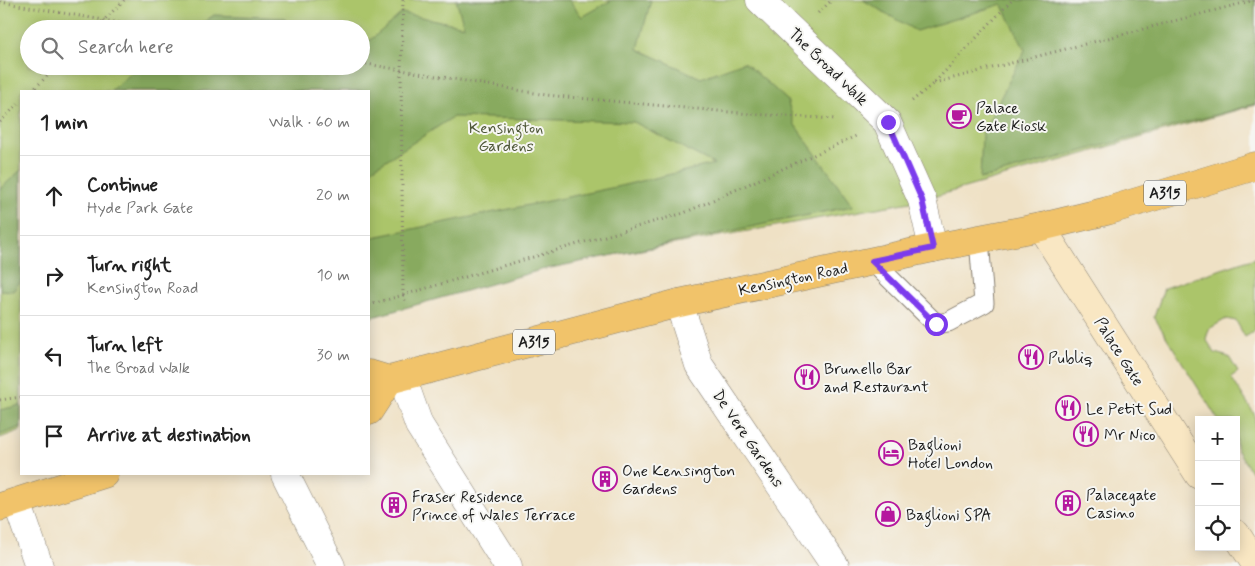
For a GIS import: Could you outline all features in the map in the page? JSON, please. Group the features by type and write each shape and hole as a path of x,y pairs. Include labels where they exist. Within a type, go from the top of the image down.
{"main road":[{"name":"Kensington Road","path":"386,377 679,303 933,248 1041,227 1107,211 1255,166"},
{"name":"Palace Gate","path":"1041,227 1195,469"},
{"path":"370,409 386,377"},
{"path":"9,505 101,475"}],"street":[{"name":"The Broad Walk","path":"760,0 888,122 922,200 933,248"},
{"name":"De Vere Gardens","path":"679,303 699,365 834,566"},
{"path":"386,377 419,425 508,566"},
{"path":"285,475 330,566"},
{"path":"9,505 39,566"}],"lane":[{"path":"872,261 936,324 948,322 984,303 979,239"}],"path":[{"path":"0,2 104,20 124,0"},
{"path":"403,0 401,70 403,294 406,304"},
{"path":"1012,0 934,83 1255,0"},
{"path":"370,65 546,95 751,114 839,119"},
{"path":"33,90 48,75"},
{"path":"0,122 20,103"},
{"path":"370,304 684,213 888,122"},
{"path":"0,400 20,397"}],"green space":[{"name":"Kensington Gardens","path":"0,0 1255,0 1255,105 922,200 546,267 370,316 370,90 20,90 20,430 0,438"},
{"path":"456,0 569,0 582,17 612,0 651,0 638,49 701,78 744,62 787,100 795,125 853,206 541,270 370,318 370,238 616,187 714,164 634,122 453,117 370,170 370,90 111,90 129,75 323,75 325,78 328,75 370,75 370,40 402,13 464,26"},
{"path":"863,0 1255,0 1255,104 980,179 982,134 1025,50 1002,4 916,31"},
{"path":"214,15 285,18 286,20 207,20"},
{"path":"20,171 20,282 13,291 0,290 0,189"},
{"path":"1255,258 1255,331 1245,337 1236,321 1226,319 1209,329 1206,339 1215,353 1229,357 1238,372 1231,377 1255,415 1255,478 1240,454 1240,416 1216,416 1154,317 1164,288"},
{"path":"20,405 20,427 0,435 0,410"}],"place":[{"name":"Palace Gate Kiosk","path":"959,116"},
{"name":"Publiq","path":"1031,357"},
{"name":"Brunello Bar and Restaurant","path":"807,377"},
{"name":"Le Petit Sud","path":"1068,408"},
{"name":"Mr Nico","path":"1086,434"},
{"name":"Baglioni Hotel London","path":"891,453"},
{"name":"One Kensington Gardens","path":"605,479"},
{"name":"Palacegate Casino","path":"1068,503"},
{"name":"Fraser Residence Prince of Wales Terrace","path":"394,505"},
{"name":"Baglioni SPA","path":"888,514"}],"route":[{"path":"888,122 922,200 933,248 872,261 936,324"}]}
